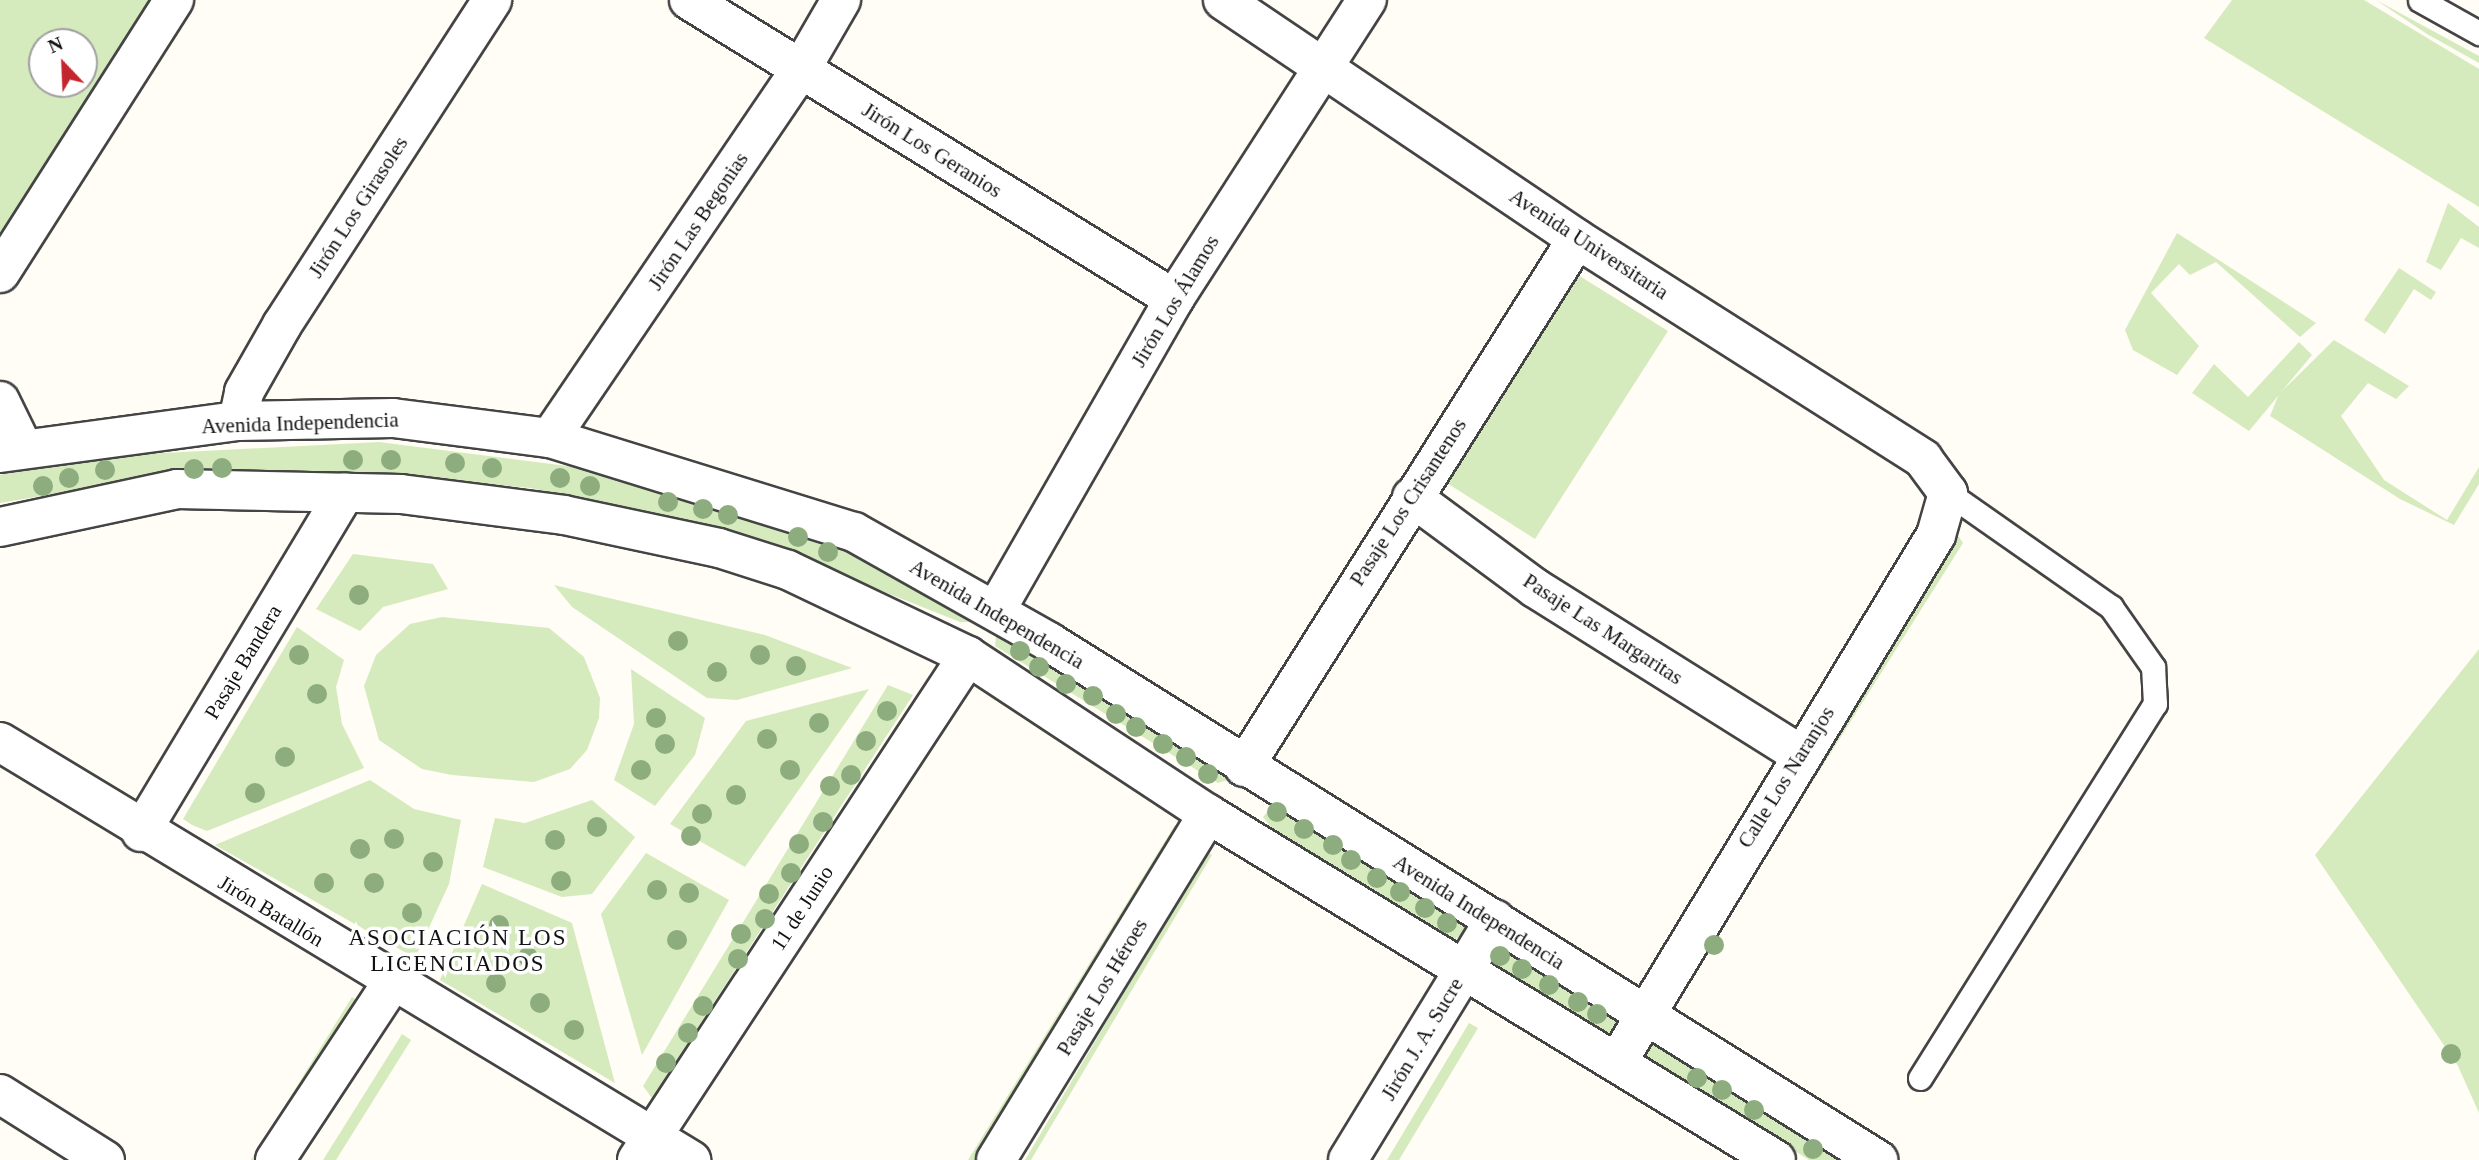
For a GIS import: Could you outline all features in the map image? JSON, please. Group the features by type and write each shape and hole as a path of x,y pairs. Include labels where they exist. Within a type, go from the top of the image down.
{"street":[{"path":"0,273 174,0"},
{"name":"Jirón Los Girasoles","path":"239,421 244,392 282,325 492,0"},
{"name":"Jirón Los Geranios","path":"689,0 1174,299"},
{"name":"Jirón Las Begonias","path":"550,438 801,69 841,0"},
{"name":"Avenida Universitaria","path":"1223,0 1577,239 1923,459 1948,493"},
{"name":"Jirón Los Álamos","path":"996,610 1174,299 1367,0"},
{"name":"Pasaje Los Crisantenos","path":"1244,767 1577,239"},
{"path":"0,401 11,451"},
{"name":"Avenida Independencia","path":"11,451 239,421 393,418 550,438 720,485 854,532 996,610 1244,767 1496,919 1641,1017 1867,1157"},
{"path":"0,527 177,489 345,493 564,515 719,548 788,570 968,656 1208,814 1464,970 1619,1059 1776,1160"},
{"name":"Pasaje Bandera","path":"141,832 345,493"},
{"name":"Calle Los Naranjos","path":"1619,1059 1641,1017 1800,754 1936,535 1948,493"},
{"name":"Pasaje Las Margaritas","path":"1412,497 1535,588 1800,754"},
{"name":"11 de Junio","path":"645,1147 968,656"},
{"name":"Jirón Batallón","path":"0,742 141,832 391,984 645,1147 691,1160"},
{"name":"Pasaje Los Héroes","path":"996,1160 1208,814"},
{"name":"Jirón J. A. Sucre","path":"1348,1160 1496,919"},
{"path":"275,1160 391,984"},
{"path":"0,1094 105,1160"}],"lane":[{"path":"2420,0 2479,33"},
{"path":"1920,1078 2155,704 2153,667 2112,607 1948,493"}],"green space":[{"path":"0,0 154,0 98,87 98,28 28,28 28,98 91,98 0,238"},
{"path":"2232,0 2364,0 2479,69 2479,207 2204,38"},
{"path":"2376,0 2479,56 2479,63 2427,34"},
{"path":"2448,203 2479,227 2479,248 2461,238 2441,270 2426,262"},
{"path":"2177,233 2316,323 2300,337 2216,262 2190,275 2179,264 2151,293 2199,346 2177,375 2133,350 2125,330"},
{"path":"2399,268 2436,292 2431,300 2414,289 2385,334 2364,320"},
{"path":"1570,270 1668,331 1535,539 1439,478"},
{"path":"2334,340 2409,386 2396,399 2368,383 2341,416 2384,480 2447,520 2479,467 2479,484 2454,525 2400,499 2270,416 2279,394"},
{"path":"2299,342 2312,355 2249,431 2192,393 2214,364 2248,397"},
{"path":"379,442 575,467 759,509 880,553 976,622 960,622 744,536 531,488 389,475 134,480 0,503 0,475 23,467 125,455"},
{"path":"1955,531 1963,543 1689,978"},
{"path":"353,554 433,564 448,589 383,607 360,631 316,609"},
{"path":"554,585 765,635 852,668 737,700 707,698 572,607"},
{"path":"442,617 549,628 584,657 600,698 599,718 587,750 570,769 534,782 452,775 422,769 379,740 364,686 376,655 410,624"},
{"path":"297,627 344,660 336,687 342,724 364,768 207,831 192,825 183,819"},
{"path":"997,628 1232,774 1230,779 1218,783 995,646"},
{"path":"2479,649 2479,1113 2458,1066 2315,855"},
{"path":"631,669 705,718 695,755 655,806 614,780 634,724"},
{"path":"888,685 913,695 652,1098 643,1086"},
{"path":"869,689 745,867 670,824 746,721"},
{"path":"370,780 414,809 461,820 449,884 415,958 215,845"},
{"path":"592,800 635,837 592,894 562,897 483,867 495,818 525,823"},
{"path":"1274,804 1468,924 1469,930 1455,939 1271,827 1263,817"},
{"path":"1175,825 1186,832 983,1160 968,1160"},
{"path":"1207,852 1212,855 1031,1160 1025,1160"},
{"path":"646,853 729,900 642,1055 601,914"},
{"path":"482,884 572,923 615,1083 440,980"},
{"path":"1497,942 1628,1021 1615,1039 1489,961"},
{"path":"352,997 363,1004 265,1160 251,1160"},
{"path":"1469,1023 1478,1028 1399,1160 1387,1160"},
{"path":"402,1034 411,1040 336,1160 323,1160"},
{"path":"1652,1040 1849,1160 1809,1160 1644,1056"}],"district":[{"name":"ASOCIACIÓN LOS LICENCIADOS","path":"458,951"}]}
